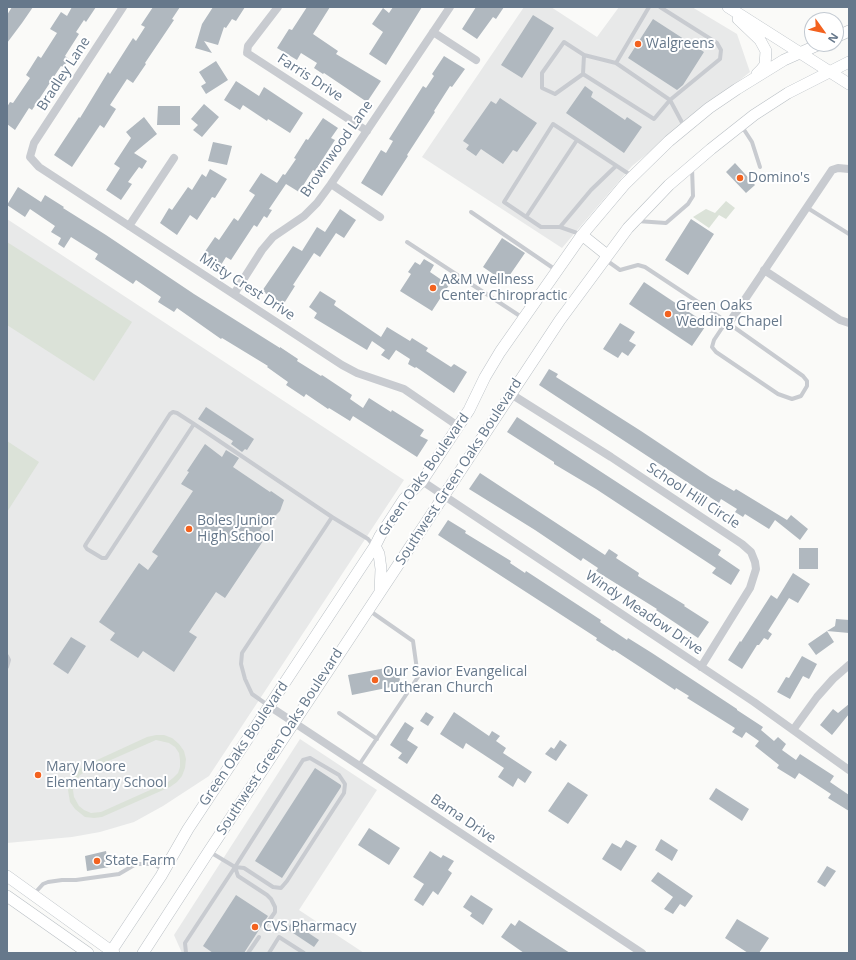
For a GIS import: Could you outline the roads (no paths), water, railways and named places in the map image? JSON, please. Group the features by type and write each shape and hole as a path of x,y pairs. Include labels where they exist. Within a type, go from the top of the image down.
{"main road":[{"path":"730,8 849,84"},
{"path":"730,8 760,40 766,52 765,65 752,77 749,82"},
{"name":"Green Oaks Boulevard","path":"112,952 164,871 188,829 375,546 404,499 422,481 469,410 485,377 523,318 582,235 625,184 669,141 709,108 784,60 804,51"},
{"name":"Southwest Green Oaks Boulevard","path":"143,953 560,320 635,220 669,185 754,115 829,71 849,62"},
{"path":"582,235 606,257"},
{"path":"375,546 379,554 381,569 380,592"},
{"path":"7,876 112,952"},
{"path":"7,896 88,953"}],"street":[{"name":"Bradley Lane","path":"30,157 34,143 123,7"},
{"name":"Farris Drive","path":"278,7 250,43 247,53 254,59 280,73 367,131"},
{"name":"Brownwood Lane","path":"234,294 262,250 273,237 304,216 317,203 332,184 450,7"},
{"path":"433,32 476,60"},
{"name":"Misty Crest Drive","path":"30,157 39,167 342,365 357,373 404,389 458,426"},
{"path":"129,226 174,158"},
{"path":"728,322 832,170 838,168 849,169"},
{"path":"332,184 380,217"},
{"path":"764,270 840,320 849,323"},
{"name":"School Hill Circle","path":"511,394 736,540 751,552 756,569 750,588 701,667"},
{"name":"Windy Meadow Drive","path":"422,481 701,667 849,770"},
{"path":"793,730 817,696 833,679 849,666"},
{"name":"Bama Drive","path":"270,706 642,953"}],"lane":[{"path":"616,62 649,7"},
{"path":"583,74 654,119 670,100 720,59 721,50 717,43 660,7"},
{"path":"583,74 555,94 542,88 542,73 564,42 584,55 616,62 670,100 685,128"},
{"path":"583,74 584,55"},
{"path":"582,235 560,227 541,227 504,202 553,124 632,177"},
{"path":"741,125 752,142 760,167"},
{"path":"526,217 577,140"},
{"path":"635,220 666,223 688,204 693,196 692,165"},
{"path":"560,227 591,190 616,166"},
{"path":"806,207 849,234"},
{"path":"470,212 556,271"},
{"path":"407,242 523,318"},
{"path":"606,257 620,270 638,264 645,267 728,322 803,376 807,381 801,396 792,399 778,394 716,352 712,347 714,340 728,322"},
{"path":"194,424 106,558 102,558 87,549 86,544 170,414 173,412 194,424 375,546"},
{"path":"270,706 252,694 245,679 241,664 242,653 332,517"},
{"path":"359,765 418,677 413,641 368,610"},
{"path":"7,656 9,660 7,667"},
{"path":"338,713 377,739"},
{"path":"186,953 185,943 235,867 303,760 310,758 339,775 345,784 344,793 281,888 273,887 244,868 235,867 209,851"},
{"path":"34,895 43,884 48,882 119,874 136,864 156,865 164,871"},
{"path":"235,867 238,876 267,895 275,907 275,912 264,928"},
{"path":"248,953 259,937"},
{"path":"269,953 280,937 304,953"}],"place":[{"name":"Walgreens","path":"638,44"},
{"name":"Domino's","path":"740,178"},
{"name":"A&M Wellness Center Chiropractic","path":"433,288"},
{"name":"Green Oaks Wedding Chapel","path":"668,314"},
{"name":"Boles Junior High School","path":"189,529"},
{"name":"Our Savior Evangelical Lutheran Church","path":"375,680"},
{"name":"Mary Moore Elementary School","path":"38,775"},
{"name":"State Farm","path":"97,861"},
{"name":"CVS Pharmacy","path":"255,927"}]}
